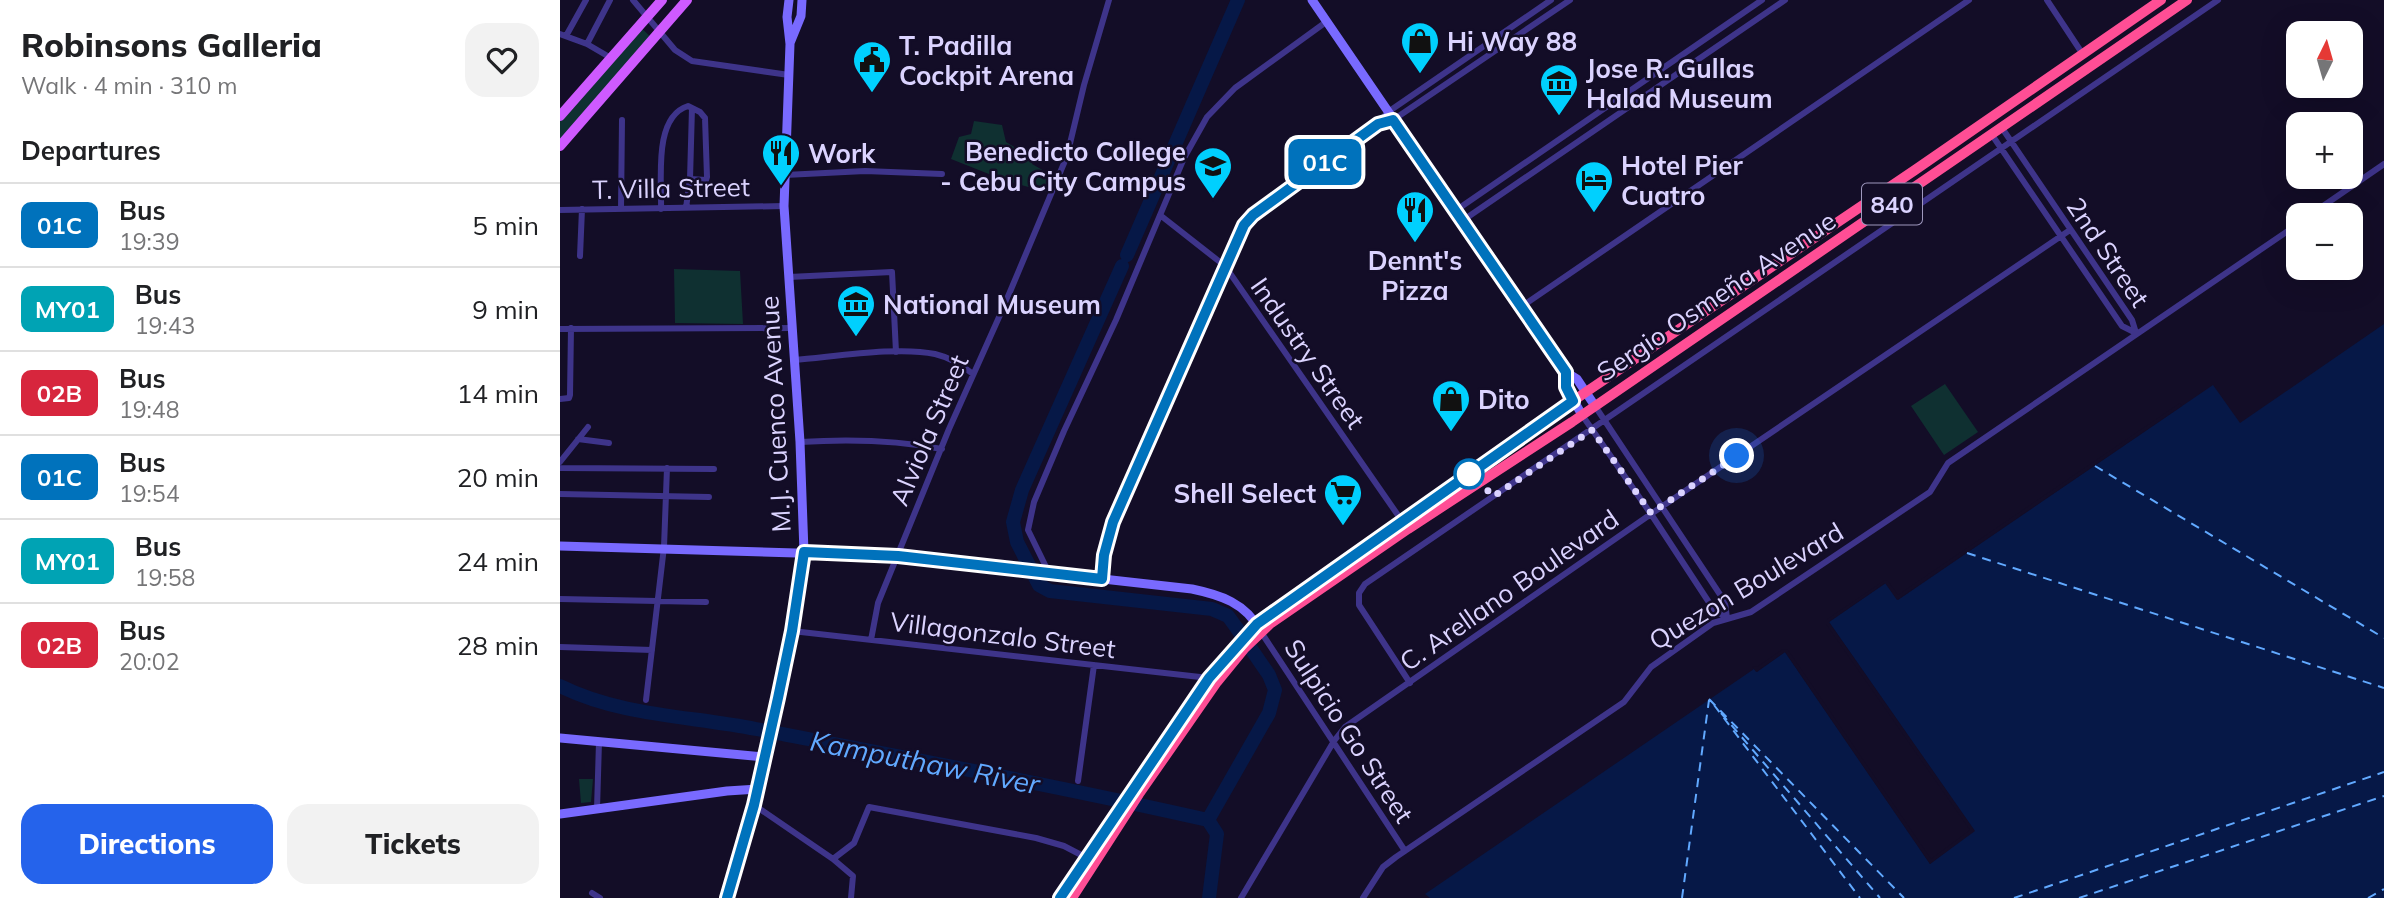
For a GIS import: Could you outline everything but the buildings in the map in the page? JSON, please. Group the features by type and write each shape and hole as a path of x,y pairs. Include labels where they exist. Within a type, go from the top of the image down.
{"highway":[{"name":"Sergio Osmeña Avenue","path":"1072,898 1124,809 1209,678 1255,632 1573,401 2161,0"},
{"name":"Sergio Osmeña Avenue","path":"1405,525 1582,415 2185,1"},
{"name":"Sergio Osmeña Avenue","path":"1135,792 1242,646"},
{"name":"Sergio Osmeña Avenue","path":"1060,898 1124,809"}],"main road":[{"path":"560,116 662,0"},
{"path":"560,146 687,0"},
{"name":"M.J. Cuenco Avenue","path":"727,898 758,789 792,631 804,552 800,442 784,206 789,0"},
{"name":"M.J. Cuenco Avenue","path":"790,44 801,16 802,0"},
{"path":"1312,0 1566,372 1577,379 1595,406"},
{"path":"1566,372 1566,387 1582,415"},
{"path":"560,546 898,556 1192,589 1217,594 1238,604 1255,632"},
{"path":"560,738 765,757"},
{"path":"560,814 758,789"}],"street":[{"path":"586,0 563,35 587,44 611,58"},
{"path":"587,44 610,0"},
{"path":"633,0 676,50 692,61 789,75"},
{"name":"Alviola Street","path":"871,639 876,609 1067,156 1109,0"},
{"path":"1390,116 1551,0"},
{"path":"1102,579 1104,555 1113,522 1244,225 1253,215 1378,124 1559,3 1570,0"},
{"path":"1455,211 1762,0"},
{"path":"1462,221 1784,0"},
{"path":"1521,307 1969,0"},
{"path":"2047,0 2082,53"},
{"path":"1409,683 1359,605 1361,589 1451,523 1592,430 2218,0"},
{"path":"2185,1 2193,16"},
{"path":"1044,572 1028,530 1034,502 1116,320 1184,158 1207,117 1235,88 1326,22"},
{"path":"1686,52 1692,63"},
{"path":"661,209 663,135 667,125 680,109 688,106 705,118 707,177 706,180 690,179"},
{"path":"686,208 690,179 692,108"},
{"path":"1596,114 1603,124"},
{"path":"621,209 622,120"},
{"name":"2nd Street","path":"2002,128 2132,320 2136,333"},
{"name":"2nd Street","path":"1992,135 2122,326 2136,333"},
{"path":"2327,203 2384,164"},
{"path":"785,175 865,171 942,174"},
{"name":"T. Villa Street","path":"560,210 784,206"},
{"path":"580,256 582,209"},
{"name":"Industry Street","path":"1160,215 1225,266 1405,525"},
{"name":"C. Arellano Boulevard","path":"1241,898 1334,741 1345,727 1651,513 2070,230"},
{"name":"Quezon Boulevard","path":"1363,898 1383,867 1624,702 1656,663 1713,624 1751,612 1930,492 1948,463 2286,232"},
{"path":"789,277 892,272 896,352"},
{"path":"560,328 792,328"},
{"path":"560,399 569,398 570,395 571,328"},
{"path":"794,360 896,352 939,355 973,374"},
{"path":"1595,406 1725,602 1727,618"},
{"path":"1582,415 1651,513 1714,610 1727,618"},
{"path":"560,462 588,427"},
{"path":"578,439 609,443"},
{"path":"800,442 856,441 923,445 942,449"},
{"path":"560,468 714,468"},
{"path":"646,700 664,547 667,468"},
{"path":"560,494 709,496"},
{"path":"560,599 706,602"},
{"name":"Villagonzalo Street","path":"792,631 1209,678"},
{"name":"Sulpicio Go Street","path":"1255,632 1334,741 1405,851"},
{"path":"560,647 652,650"},
{"path":"1078,780 1094,665"},
{"path":"597,809 599,742"},
{"path":"754,805 833,859 853,876 851,898"},
{"path":"833,859 854,843 869,807 1036,838 1064,846 1087,858"},
{"path":"592,893 600,898"}],"green space":[{"path":"639,26 653,39 560,146 560,117"},
{"path":"974,121 1002,125 1006,142 1034,159 1032,164 1053,176 1046,192 1004,180 951,159 959,137 971,134"},
{"path":"674,269 740,271 743,324 675,323"},
{"path":"1945,384 1978,432 1944,455 1911,406"},
{"path":"579,779 593,779 591,802 581,803"}],"water":[{"path":"2384,324 2384,898 1430,898 1425,894 1754,669 1757,672 1785,652 1930,864 1974,830 1829,622 1886,583 1898,600 2213,385 2240,423"}],"pier":[{"path":"2180,403 2182,406 1897,600 1885,583 1829,622 1975,831 1930,864 1785,652 1756,672 1752,666 1757,667 1783,649 1788,650 1931,859 1970,830 1826,624 1826,620 1885,580 1898,595"}],"waterway":[{"path":"1127,255 1238,0"},
{"path":"1122,266 1022,490 1013,522 1017,542 1039,585 1050,591 1212,609 1228,616 1269,675 1275,690 1269,713 1208,820"},
{"name":"Kamputhaw River","path":"560,686 607,704 631,709 869,751 1208,820"},
{"path":"1208,820 1217,834 1209,898"}],"ferry route":[{"path":"2095,466 2384,638"},
{"path":"1967,553 2384,688"},
{"path":"1709,699 1904,898"},
{"path":"1682,898 1709,700"},
{"path":"1714,705 1860,898"},
{"path":"1721,713 1880,898"},
{"path":"2014,898 2384,772"},
{"path":"2079,898 2384,796"},
{"path":"2368,898 2384,889"}],"bus line":[{"name":"01C","path":"727,898 754,805 778,698 804,552 898,556 1102,579 1104,555 1113,522 1244,225 1253,215 1378,124 1393,120 1566,372 1566,387 1573,401 1257,624 1209,678 1060,898"}],"place":[{"name":"Hi Way 88","path":"1420,75"},
{"name":"T. Padilla Cockpit Arena","path":"872,94"},
{"name":"Jose R. Gullas Halad Museum","path":"1559,117"},
{"name":"Work","path":"781,187"},
{"name":"Benedicto College - Cebu City Campus","path":"1213,200"},
{"name":"Hotel Pier Cuatro","path":"1594,214"},
{"name":"Dennt's Pizza","path":"1415,244"},
{"name":"National Museum","path":"856,338"},
{"name":"Dito","path":"1451,433"},
{"name":"Shell Select","path":"1343,527"}],"route":[{"path":"1469,474 1494,496 1592,430 1651,513 1737,456"}]}
